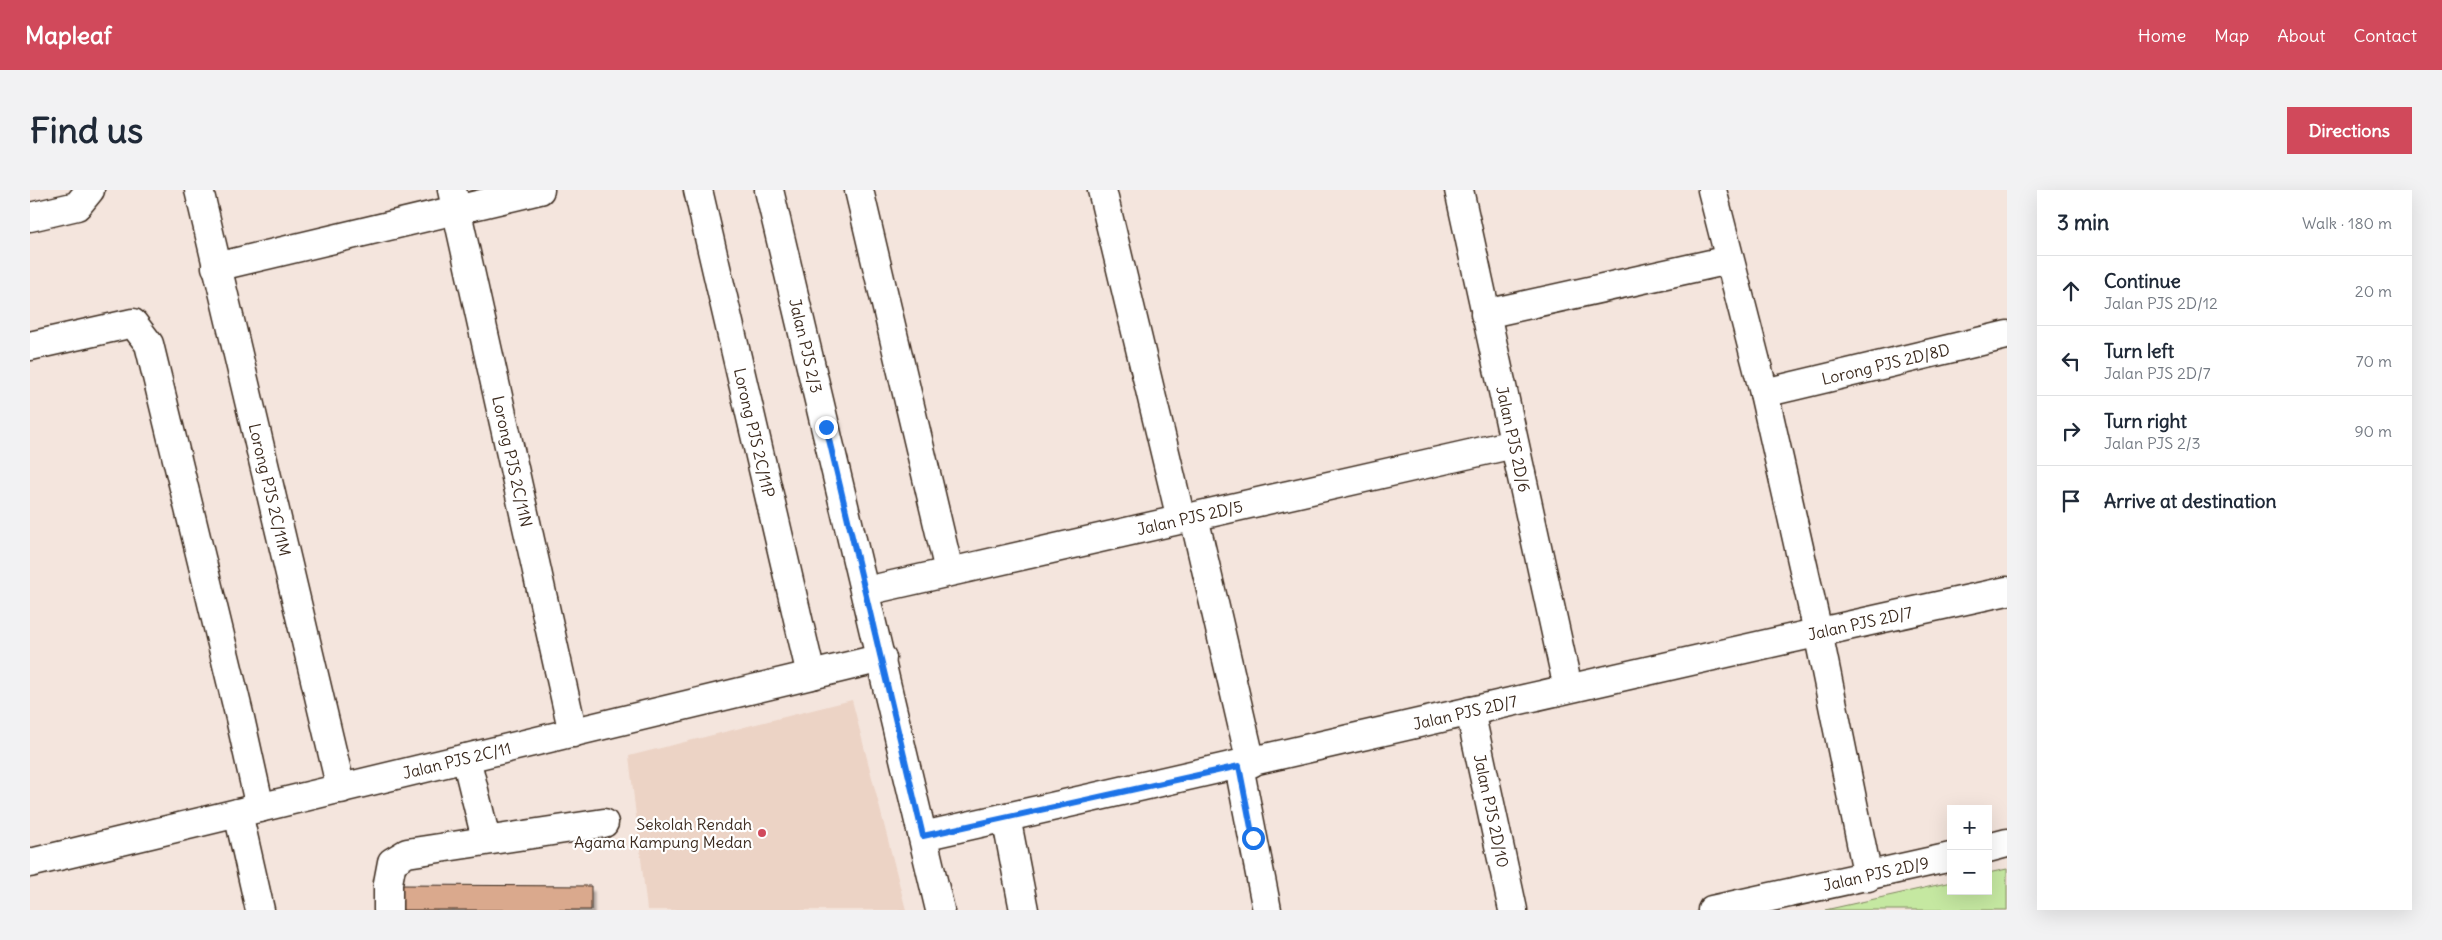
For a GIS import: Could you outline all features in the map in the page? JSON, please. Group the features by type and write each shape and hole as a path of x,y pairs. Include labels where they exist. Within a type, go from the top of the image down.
{"street":[{"path":"30,217 77,206 90,190"},
{"name":"Lorong PJS 2C/11M","path":"198,190 340,789"},
{"path":"216,267 455,200 540,190"},
{"name":"Lorong PJS 2C/11P","path":"698,190 811,675"},
{"name":"Jalan PJS 2/3","path":"769,190 882,658 940,910"},
{"path":"858,190 949,571"},
{"path":"1102,190 1187,518 1245,764 1267,910"},
{"name":"Jalan PJS 2D/6","path":"1459,190 1568,688"},
{"path":"1712,190 1764,392 1818,632 1868,877"},
{"name":"Lorong PJS 2C/11N","path":"455,200 574,732"},
{"path":"1485,314 1729,260"},
{"path":"30,346 133,323 149,344 240,718 260,910"},
{"name":"Lorong PJS 2D/8D","path":"1764,392 2007,335"},
{"name":"Jalan PJS 2D/5","path":"866,591 1514,444"},
{"name":"Jalan PJS 2D/7","path":"923,836 1245,764 1568,688 2007,591"},
{"name":"Jalan PJS 2C/11","path":"30,863 882,658"},
{"name":"Jalan PJS 2D/10","path":"1470,711 1514,910"},
{"path":"466,758 486,839"},
{"path":"1006,817 1024,910"},
{"path":"388,910 388,883 392,862 407,853 486,839 604,823"},
{"path":"1992,847 2007,843"},
{"name":"Jalan PJS 2D/9","path":"1712,910 1868,877 1947,858"}],"shaded area":[{"name":"Sekolah Rendah Agama Kampung Medan","path":"852,700 906,910 647,910 629,756"}],"green space":[{"path":"2007,869 2007,910 1825,910 1947,883 1947,895 1992,895 1992,872"}],"building":[{"path":"395,885 591,886 591,910 395,910"}],"place":[{"name":"Sekolah Rendah Agama Kampung Medan","path":"762,833"}],"route":[{"path":"826,427 923,836 1239,766 1253,838"}]}
